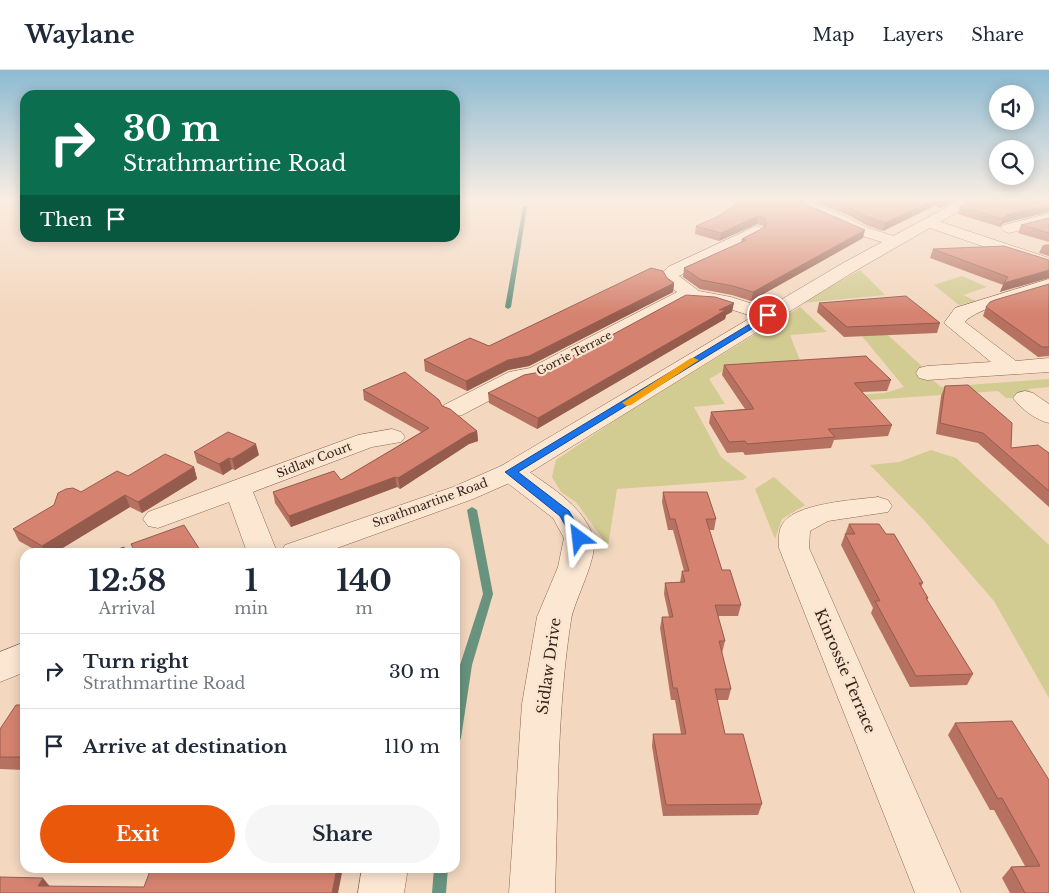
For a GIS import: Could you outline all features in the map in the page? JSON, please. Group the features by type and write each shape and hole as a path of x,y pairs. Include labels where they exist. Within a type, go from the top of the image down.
{"street":[{"name":"Gorrie Terrace","path":"693,295 673,281 670,275 674,271 752,237"},
{"path":"883,237 894,241"},
{"name":"Strathmartine Road","path":"307,548 463,492 511,472 768,315 901,237"},
{"path":"974,237 1045,260"},
{"path":"1011,367 954,322 962,312 1049,284"},
{"name":"Gorrie Terrace","path":"453,410 517,377 536,374 680,297 693,295 712,296 768,315"},
{"path":"927,373 1049,364"},
{"path":"1025,398 1049,416"},
{"name":"Sidlaw Court","path":"158,520 367,440 392,437"},
{"name":"Sidlaw Drive","path":"511,472 565,514 579,538 574,567 554,617 542,704 532,893"},
{"path":"238,488 260,548"},
{"name":"Kinrossie Terrace","path":"878,506 821,513 795,527 794,548 938,893"},
{"path":"0,668 20,658"},
{"path":"381,893 384,873"}],"shaded area":[{"path":"860,270 885,295 802,303"},
{"path":"962,276 987,287 963,295 976,301 959,305 934,285"},
{"path":"800,307 827,332 790,335 801,363 732,366 709,379 725,404 694,407 721,457 747,477 743,480 617,489 608,546 576,502 561,492 552,477 556,460 629,411"},
{"path":"879,327 924,368 920,369 941,387 1049,379 1049,387 1028,389 1038,397 1006,398 998,391 869,400 859,395 885,393 904,387 857,330"},
{"path":"931,450 956,458 1049,545 1049,698 994,601 922,518 870,465 899,462"},
{"path":"774,477 805,505 782,519 775,539 755,489"}],"building":[{"path":"745,237 852,237 753,292 701,280 684,268 746,240 742,239"},
{"path":"1004,246 1049,260 1049,270 1004,283 1008,277 933,249"},
{"path":"651,268 663,271 667,278 674,283 529,356 508,360 466,381 424,360 470,338 489,346"},
{"path":"1049,284 1049,347 1042,347 986,307 995,300"},
{"path":"686,295 715,297 734,303 719,310 726,310 538,418 488,393 524,375 545,371"},
{"path":"906,296 940,323 847,327 819,303"},
{"path":"866,356 891,380 854,383 892,425 828,429 835,437 747,444 745,441 729,442 711,412 754,409 724,365"},
{"path":"405,372 439,400 442,406 450,409 477,431 469,434 398,478 395,477 289,516 273,492 334,471 341,480 429,428 363,390"},
{"path":"968,385 1012,423 1011,448 1038,445 1049,453 1049,491 983,433 940,423 945,386"},
{"path":"228,432 256,444 232,459 229,458 219,464 194,452"},
{"path":"165,454 194,467 138,502 125,495 42,546 13,529 54,505 58,493 66,489 73,488 81,492 117,471 128,476"},
{"path":"663,492 707,492 716,519 706,519 722,570 730,570 741,605 715,605 725,641 719,641 731,689 715,689 725,734 743,734 762,804 666,805 653,734 686,734 677,688 673,688 662,617 673,617 665,583 685,582 682,571 689,571 675,519 670,519"},
{"path":"849,524 879,524 886,534 894,534 923,583 919,583 928,598 926,598 973,674 916,676 875,601 880,601 845,534 855,534"},
{"path":"184,525 199,548 133,548 131,544"},
{"path":"16,705 20,705 20,757 0,757 0,729"},
{"path":"1012,721 1049,780 1049,893 1025,893 1011,867 1040,866 1002,798 998,799 955,723"},
{"path":"149,873 336,873 332,893 0,893 0,877 43,878 38,886 144,887"}],"waterway":[{"path":"508,307 520,237"},
{"path":"460,705 466,665 488,594 472,510"},
{"path":"439,893 441,873"}],"slow traffic":[{"path":"627,403 694,360"}],"route":[{"path":"579,538 565,514 511,472 632,400 768,315"}]}
